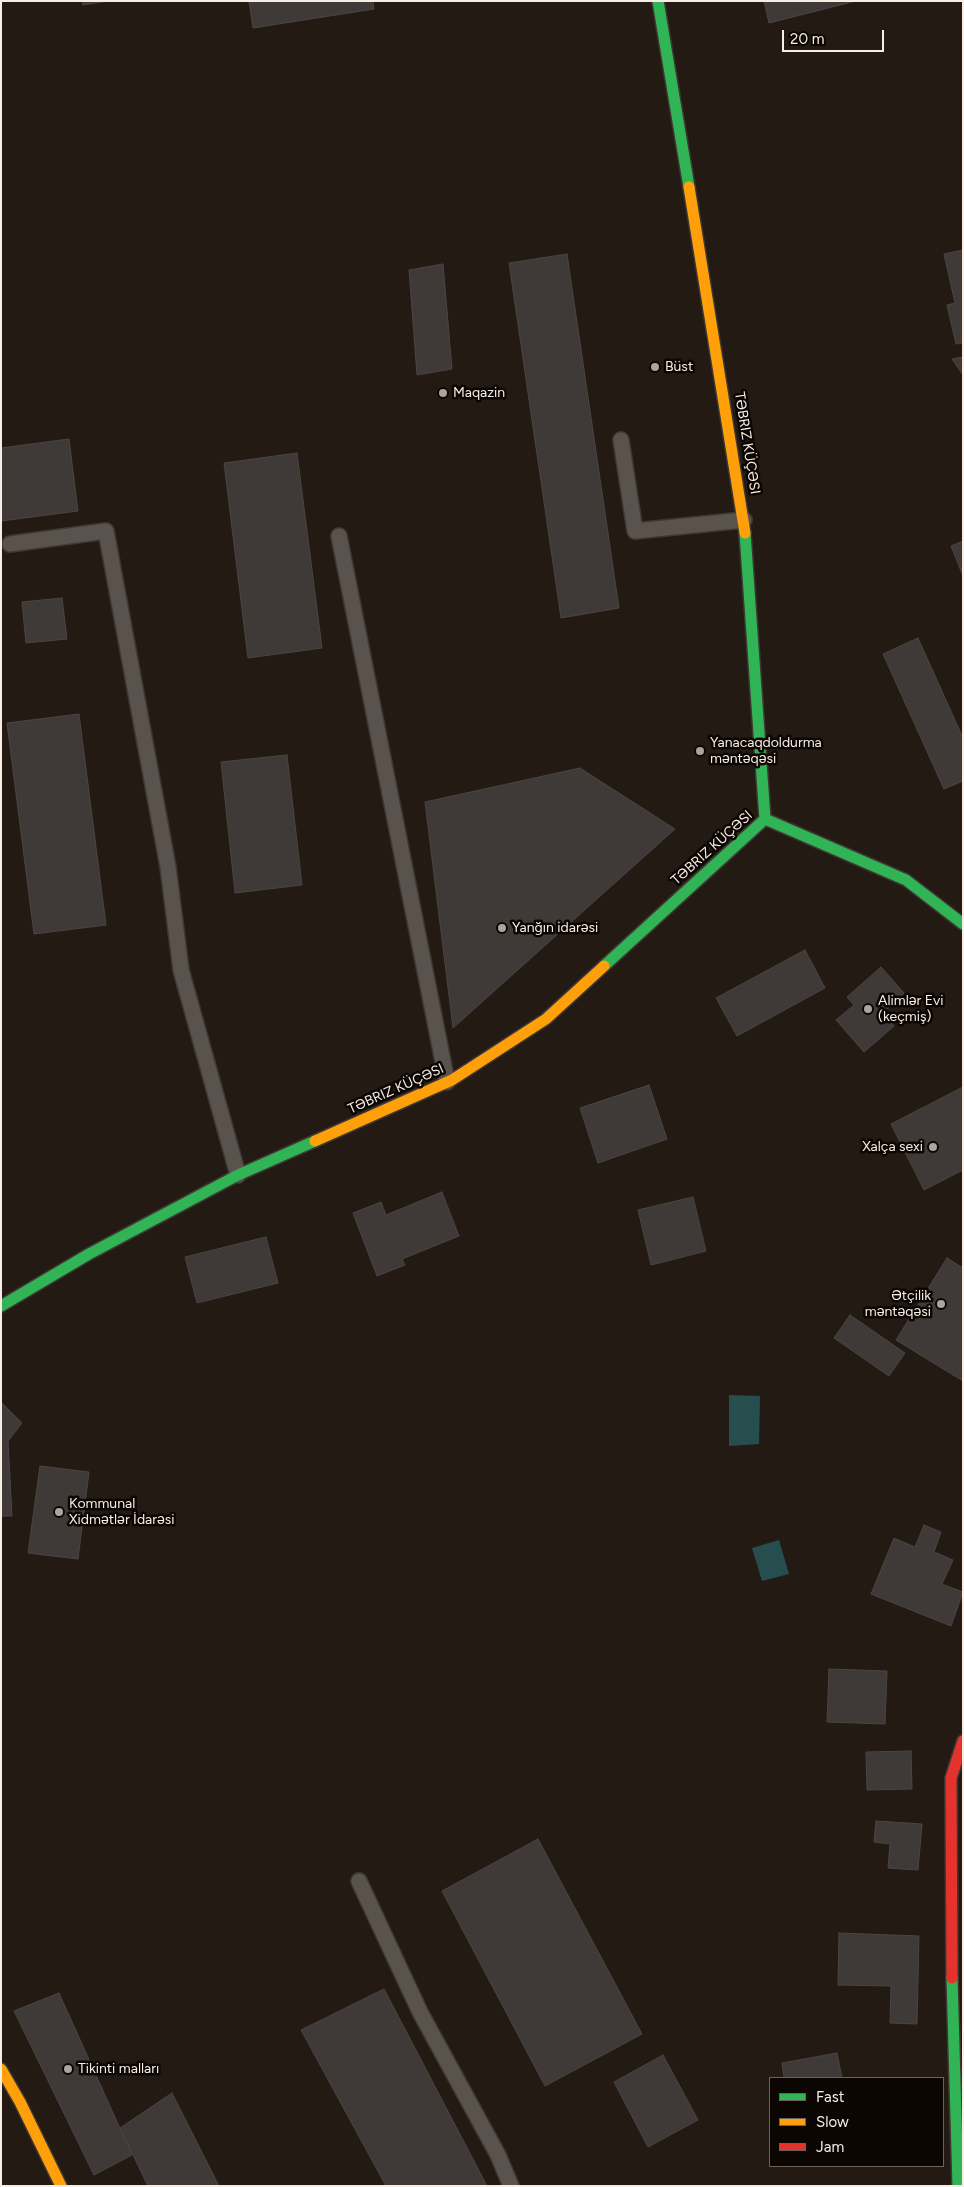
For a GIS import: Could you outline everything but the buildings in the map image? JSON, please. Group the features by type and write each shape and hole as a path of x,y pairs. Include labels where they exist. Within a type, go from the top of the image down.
{"main road":[{"name":"TƏBRIZ KÜÇƏSI","path":"1,1306 89,1254 238,1175 447,1082 546,1019 765,819 744,520 658,1"},
{"path":"765,819 906,880 963,924"},
{"path":"958,2186 950,1907 951,1778 963,1741"},
{"path":"1,2069 20,2102 61,2186"}],"lane":[{"path":"621,440 635,531 744,520"},
{"path":"10,544 106,531 168,867 181,970 238,1175"},
{"path":"339,536 447,1082"},
{"path":"359,1881 420,2012 498,2155 511,2186"}],"water":[{"path":"729,1395 760,1396 759,1444 729,1446"},
{"path":"779,1540 789,1574 762,1581 752,1548"}],"traffic: fast":[{"path":"658,1 689,187"},
{"path":"745,533 765,819"},
{"path":"765,819 906,880 963,924"},
{"path":"604,966 765,819"},
{"path":"1,1306 89,1254 238,1175 315,1141"},
{"path":"952,1978 958,2186"}],"traffic: slow":[{"path":"689,187 745,533"},
{"path":"315,1141 452,1080 546,1019 604,966"},
{"path":"1,2069 20,2102 61,2186"}],"traffic: jam":[{"path":"952,1978 951,1778 963,1741"}],"place":[{"name":"Büst","path":"655,367"},
{"name":"Maqazin","path":"443,393"},
{"name":"Yanacaqdoldurma məntəqəsi","path":"700,751"},
{"name":"Yanğın idarəsi","path":"502,928"},
{"name":"Alimlər Evi (keçmiş)","path":"868,1009"},
{"name":"Xalça sexi","path":"933,1147"},
{"name":"Ətçilik məntəqəsi","path":"941,1304"},
{"name":"Kommunal Xidmətlər İdarəsi","path":"59,1512"},
{"name":"Tikinti malları","path":"68,2069"}]}
